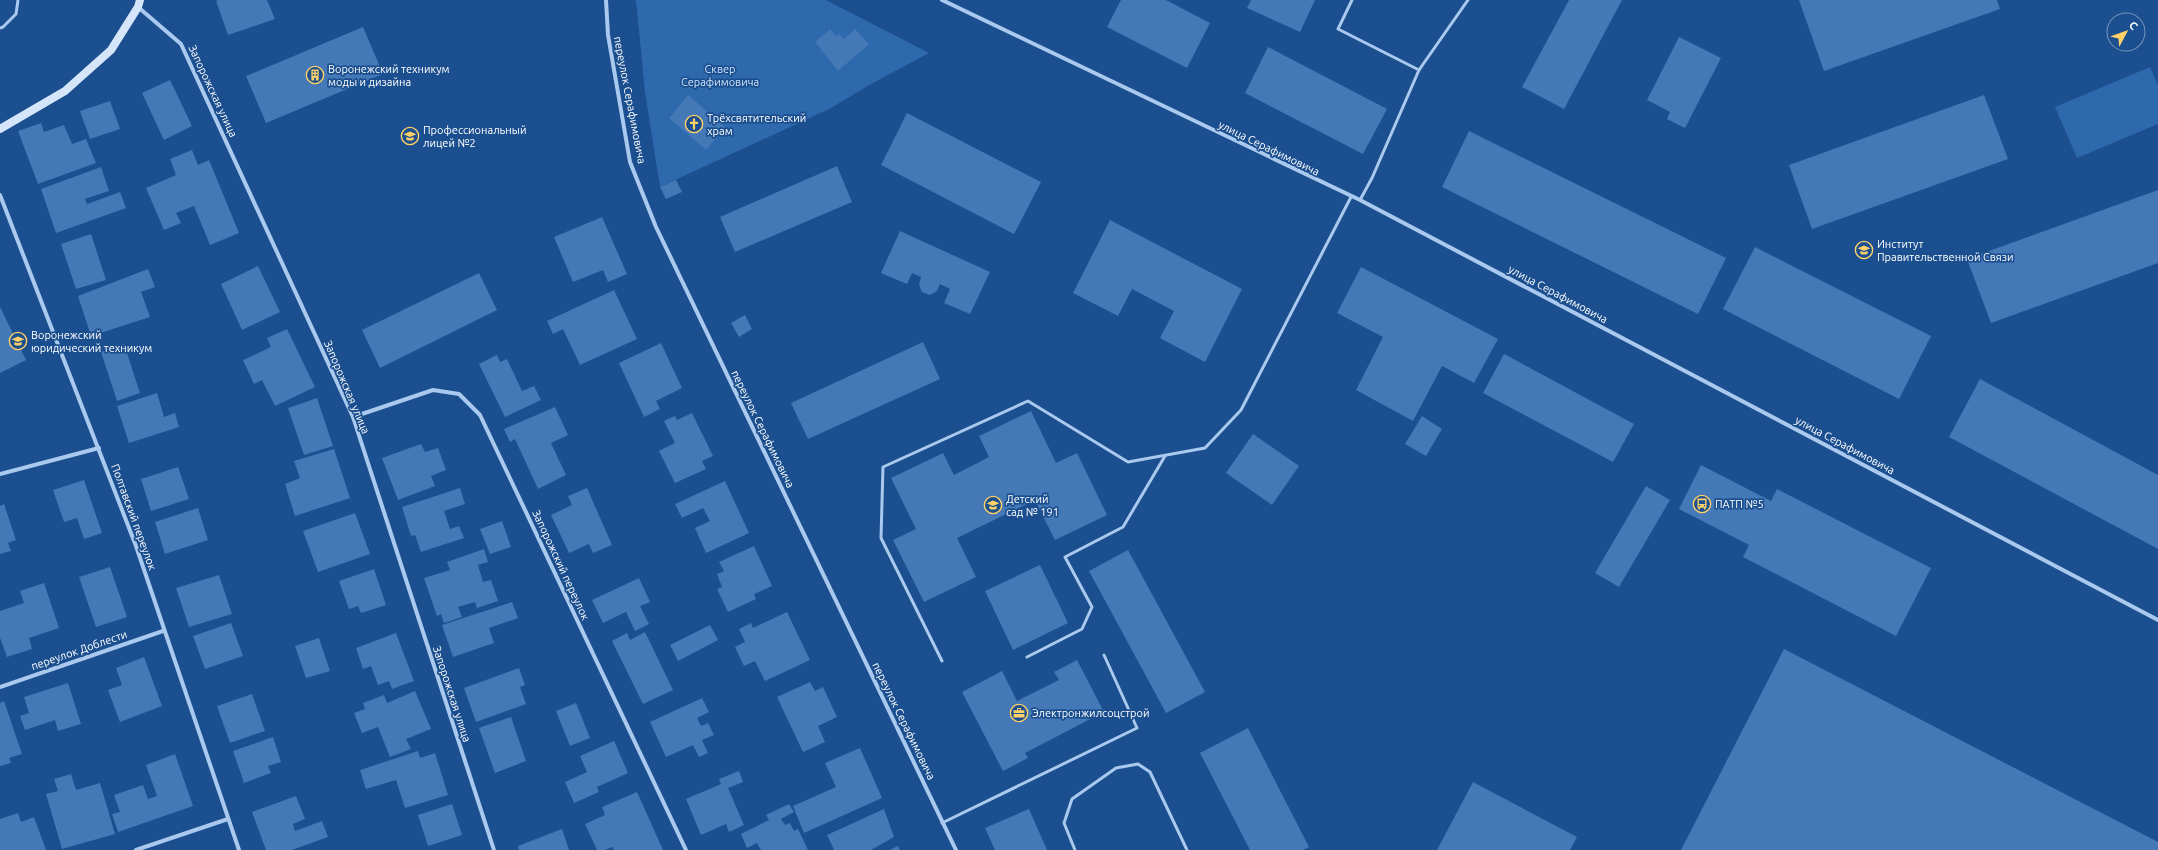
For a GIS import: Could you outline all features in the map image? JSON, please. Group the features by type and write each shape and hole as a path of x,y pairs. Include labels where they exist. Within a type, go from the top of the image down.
{"main road":[{"path":"0,129 65,91 111,50 139,4"}],"street":[{"name":"переулок Серафимовича","path":"606,0 608,35 630,162 656,227 956,850"},
{"name":"улица Серафимовича","path":"942,0 1360,200 2158,620"},
{"name":"Запорожская улица","path":"139,4 182,44 353,417 494,850"},
{"name":"Полтавский переулок","path":"0,195 136,546 163,631 239,850"},
{"name":"Запорожский переулок","path":"353,417 433,390 459,394 480,415 686,850"},
{"path":"0,474 99,448"},
{"name":"переулок Доблести","path":"0,686 163,631"},
{"path":"136,850 228,819"}],"lane":[{"path":"0,28 3,27 16,14 18,0"},
{"path":"1352,0 1338,29 1419,70"},
{"path":"1360,200 1372,178 1419,70 1468,0"},
{"path":"942,661 881,538 883,467 1028,401 1128,462 1205,448 1241,410 1352,197"},
{"path":"1027,657 1082,629 1092,607 1065,557 1123,527 1164,456"},
{"path":"942,823 1137,728 1104,655"},
{"path":"1075,850 1064,823 1072,799 1116,768 1138,764 1150,772 1187,850"}],"green space":[{"name":"Сквер Серафимовича","path":"636,0 826,0 929,53 871,84 831,108 660,187 645,92"},
{"path":"2150,67 2158,85 2158,124 2077,158 2055,107"}],"building":[{"path":"267,0 275,19 228,35 216,1"},
{"path":"1121,0 1166,0 1210,23 1187,68 1107,27"},
{"path":"1251,0 1315,0 1300,32 1247,8"},
{"path":"1569,0 1622,0 1564,109 1522,87"},
{"path":"1799,0 1997,0 2000,9 1824,71"},
{"name":"Воронежский техникум моды и дизайна","path":"363,27 383,74 266,123 246,76"},
{"path":"830,29 836,36 839,34 844,39 855,29 869,44 838,71 815,42"},
{"path":"1679,37 1721,58 1685,128 1667,119 1670,112 1647,100"},
{"path":"1268,47 1387,109 1363,154 1245,93"},
{"path":"170,80 192,126 164,140 142,93"},
{"path":"688,95 725,127 706,150 669,118"},
{"path":"1984,95 2008,159 1812,229 1789,165"},
{"path":"110,101 120,129 90,139 80,111"},
{"path":"907,113 1041,182 1014,234 881,165"},
{"path":"41,123 44,132 64,125 72,144 86,139 96,163 38,184 18,131"},
{"path":"1469,131 1726,258 1698,314 1442,187"},
{"path":"192,150 198,165 209,160 239,233 210,245 194,206 176,213 181,223 164,230 146,188 176,175 170,159"},
{"path":"837,166 852,202 735,252 720,217"},
{"path":"101,167 109,191 85,199 87,204 120,192 126,208 56,233 41,189"},
{"path":"676,180 682,192 666,199 660,187"},
{"path":"2158,190 2158,263 1991,323 1967,259"},
{"path":"602,217 627,274 608,282 603,270 573,282 554,237"},
{"path":"1110,220 1242,289 1205,362 1160,338 1174,311 1132,289 1118,316 1073,293"},
{"path":"900,231 990,272 970,314 944,303 950,289 940,284 937,291 930,295 922,292 919,285 921,277 912,273 907,284 881,273"},
{"path":"91,234 106,280 76,289 61,244"},
{"path":"1755,247 1931,336 1899,399 1723,309"},
{"path":"258,266 280,312 242,330 221,284"},
{"path":"1361,267 1498,339 1474,383 1442,366 1413,421 1356,390 1383,337 1337,313"},
{"path":"148,269 155,287 141,292 150,317 91,336 78,296"},
{"path":"479,273 497,310 380,368 362,330"},
{"path":"614,290 637,339 580,365 563,329 553,334 547,321"},
{"path":"0,307 26,360 0,373"},
{"path":"745,315 752,329 739,337 731,323"},
{"path":"287,329 315,387 275,406 262,380 254,384 243,360 271,347 267,338"},
{"path":"923,342 940,379 808,439 791,403"},
{"path":"661,343 682,388 656,401 660,409 644,417 619,363"},
{"path":"124,344 140,393 117,401 101,352"},
{"path":"1504,354 1634,424 1613,462 1483,393"},
{"path":"497,355 500,362 507,359 522,391 534,386 541,400 505,417 479,364"},
{"path":"1980,379 2158,475 2158,549 1949,437"},
{"path":"157,393 164,417 175,413 179,427 129,443 117,406"},
{"path":"317,398 333,446 304,455 288,408"},
{"path":"555,407 568,435 551,443 566,475 538,489 515,439 510,442 504,429"},
{"path":"1031,411 1056,463 1077,453 1107,515 1055,540 1035,500 957,538 976,577 924,602 893,540 916,529 891,478 943,453 954,475 989,457 979,436"},
{"path":"692,413 713,456 702,461 706,469 675,483 659,451 675,443 664,421 675,416 677,420"},
{"path":"1422,416 1442,429 1426,456 1405,444"},
{"path":"1253,434 1299,466 1272,505 1226,473"},
{"path":"421,444 425,452 438,448 446,470 431,476 435,486 398,500 382,458"},
{"path":"334,449 350,498 295,516 285,484 300,478 294,461"},
{"path":"1701,465 1771,501 1777,489 1931,568 1896,636 1743,557 1749,545 1679,509"},
{"path":"178,467 189,499 151,511 141,479"},
{"path":"84,480 102,533 84,539 77,518 64,522 53,490"},
{"path":"725,481 749,533 706,553 695,528 710,521 703,508 682,518 675,504"},
{"path":"1646,486 1670,500 1619,587 1595,573"},
{"path":"460,488 465,504 444,511 450,529 459,526 464,538 421,552 415,535 411,536 402,507"},
{"path":"587,488 612,545 593,553 589,544 569,553 551,515 572,505 568,496"},
{"path":"4,504 16,540 8,543 11,551 0,554 0,506"},
{"path":"198,508 208,540 165,554 155,522"},
{"path":"355,513 370,554 318,572 303,531"},
{"path":"502,521 511,547 490,554 480,529"},
{"path":"754,546 772,586 754,594 756,599 728,612 717,589 722,587 717,574 724,571 719,562"},
{"path":"484,549 488,562 478,565 483,582 491,580 498,601 477,608 475,602 458,607 462,617 444,623 441,614 437,616 424,578 450,570 447,562"},
{"path":"1128,550 1205,692 1166,713 1089,571"},
{"path":"1040,565 1068,623 1013,650 985,591"},
{"path":"110,567 127,617 96,627 79,577"},
{"path":"374,569 386,605 361,613 358,606 349,609 339,581"},
{"path":"219,575 232,614 189,627 176,588"},
{"path":"639,578 650,602 640,606 649,624 635,631 626,612 603,623 592,600"},
{"path":"44,583 59,628 29,638 32,649 7,657 0,638 0,611 24,603 20,591"},
{"path":"512,602 518,618 489,628 494,643 453,657 442,625"},
{"path":"787,612 810,660 765,681 755,661 744,666 735,647 745,642 739,629 751,623 753,628"},
{"path":"231,623 243,656 205,669 193,636"},
{"path":"710,625 718,640 678,661 670,645"},
{"path":"645,632 673,690 643,704 612,641 627,633 630,640"},
{"path":"396,633 414,681 392,689 389,681 378,685 371,666 363,669 356,648"},
{"path":"319,638 330,671 306,678 295,646"},
{"path":"1784,649 2158,842 2158,850 1681,850"},
{"path":"144,657 162,706 120,722 108,690 122,685 116,668"},
{"path":"1077,660 1104,712 1025,753 1028,758 1003,771 962,692 1002,671 1017,701 1059,680 1054,672"},
{"path":"519,668 525,685 520,687 526,704 476,722 464,688"},
{"path":"810,682 815,691 823,687 837,717 818,726 825,742 803,752 777,697"},
{"path":"68,683 81,724 58,731 55,720 25,730 20,716 29,713 24,697"},
{"path":"415,691 431,729 406,739 411,749 390,757 378,727 362,733 354,713 365,709 363,703 384,695 387,703"},
{"path":"252,694 265,731 230,743 217,706"},
{"path":"702,698 709,712 697,718 701,726 708,723 714,735 702,740 708,753 699,757 693,745 666,757 650,722"},
{"path":"4,701 22,754 9,758 11,763 0,766 0,703"},
{"path":"576,703 590,738 570,746 556,711"},
{"path":"511,717 526,761 495,773 479,728"},
{"path":"1248,728 1309,847 1303,850 1250,850 1200,753"},
{"path":"273,737 281,762 268,766 271,773 244,783 233,751"},
{"path":"614,741 628,773 597,787 599,792 574,803 565,782 587,772 580,756"},
{"path":"860,748 882,798 804,833 793,806 836,787 825,763"},
{"path":"418,751 420,758 435,753 448,795 405,808 396,780 366,789 360,770"},
{"path":"175,754 193,806 118,832 112,814 120,812 114,795 143,785 148,799 157,796 146,765"},
{"path":"739,771 743,782 728,788 744,825 729,832 726,824 701,835 686,799 721,784 719,779"},
{"path":"71,774 76,790 100,783 115,834 62,849 46,794 58,791 54,779"},
{"path":"1473,782 1577,837 1570,850 1437,850"},
{"path":"637,792 663,850 614,850 612,847 605,850 597,850 585,824 605,815 602,807"},
{"path":"296,796 305,819 293,824 295,831 322,821 328,837 292,850 266,850 252,812"},
{"path":"452,804 462,835 428,846 418,815"},
{"path":"789,804 794,812 781,819 785,825 790,823 794,831 798,829 808,850 761,850 757,843 747,848 741,834 769,820 766,815"},
{"path":"884,809 894,837 871,850 834,850 827,835"},
{"path":"1029,809 1047,850 995,850 985,828"},
{"path":"18,813 21,822 34,817 46,850 0,850 0,819"},
{"path":"562,829 569,850 519,850 518,846"},
{"path":"898,846 900,850 890,850"}],"place":[{"name":"Воронежский техникум моды и дизайна","path":"315,75"},
{"name":"Трёхсвятительский храм","path":"694,124"},
{"name":"Профессиональный лицей №2","path":"410,136"},
{"name":"Институт Правительственной Связи","path":"1864,250"},
{"name":"Воронежский юридический техникум","path":"18,341"},
{"name":"ПАТП №5","path":"1702,504"},
{"name":"Детский сад № 191","path":"993,505"},
{"name":"Электронжилсоцстрой","path":"1019,713"}]}
